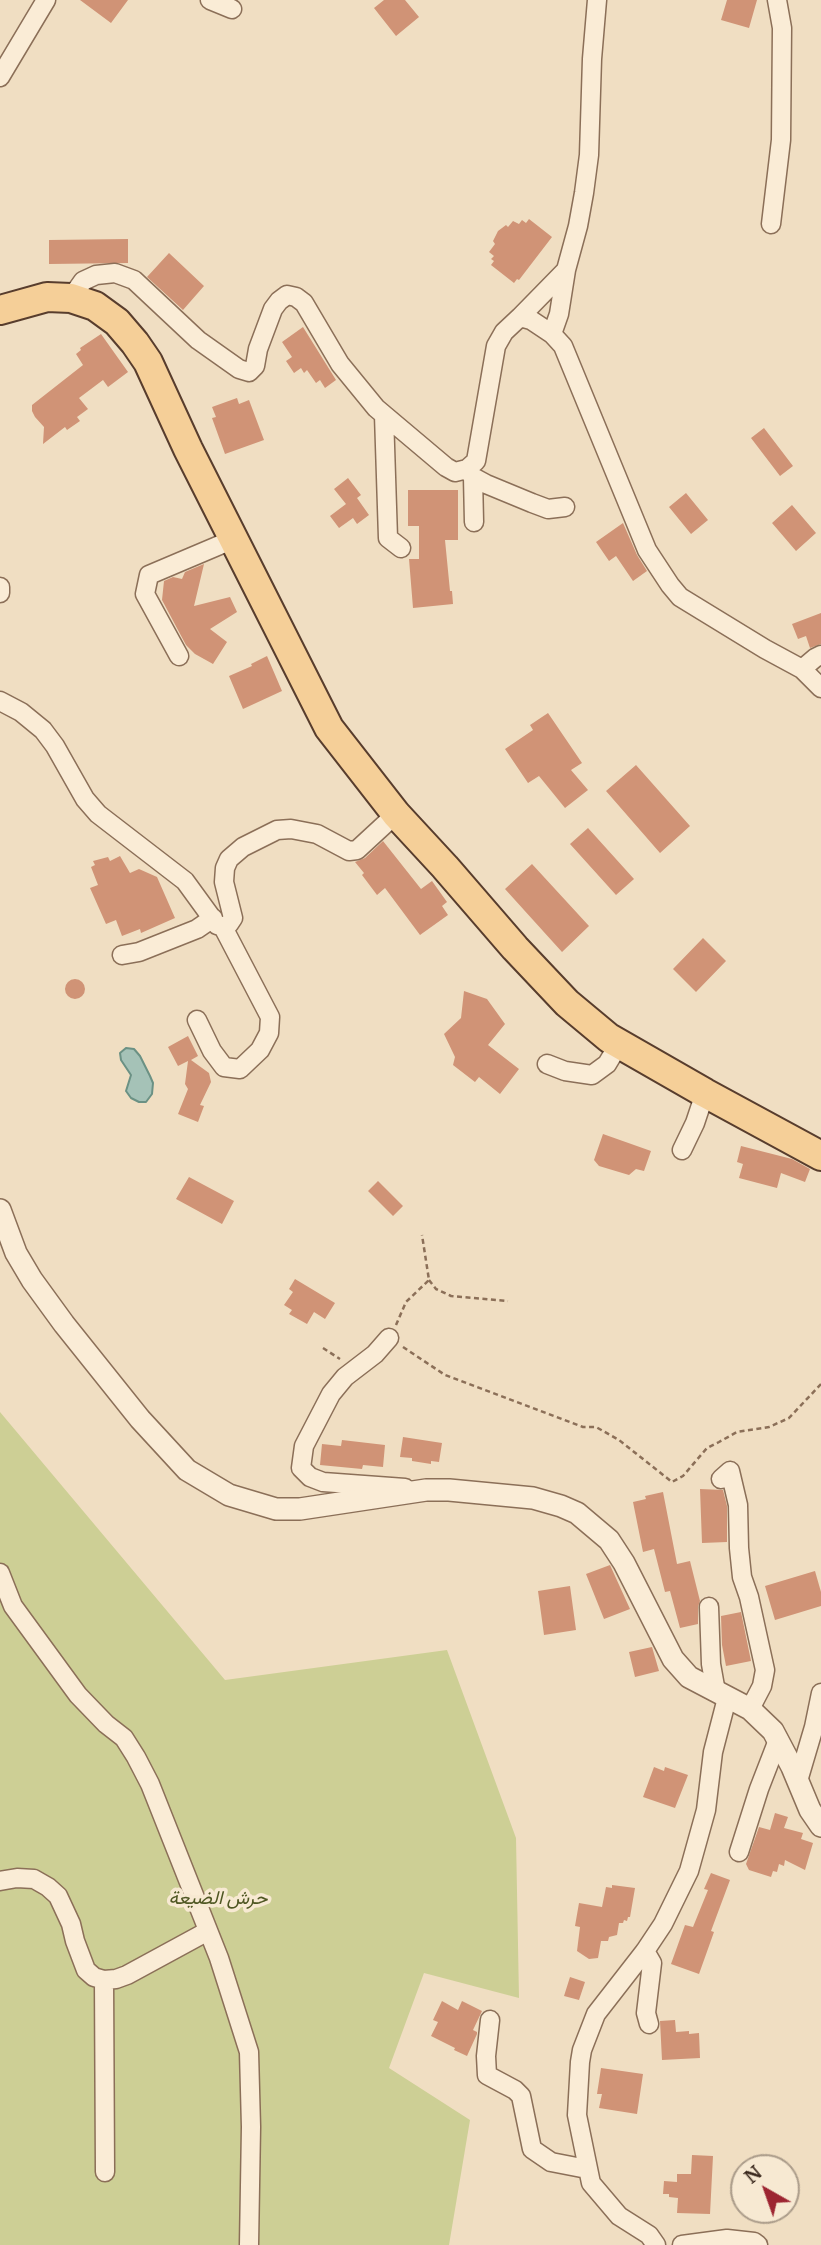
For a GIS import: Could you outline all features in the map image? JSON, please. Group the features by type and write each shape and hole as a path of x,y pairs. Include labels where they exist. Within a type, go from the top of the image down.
{"main road":[{"path":"0,310 47,297 71,298 95,306 117,322 135,342 148,362 188,449 329,728 397,814 566,1003 619,1044 821,1156"}],"street":[{"path":"0,77 46,0"},
{"path":"210,0 232,9"},
{"path":"552,334 559,314 566,270 578,226 589,155 597,0"},
{"path":"771,224 781,140 782,28 777,0"},
{"path":"474,522 470,473 476,461 496,346 504,332 566,270"},
{"path":"71,298 83,281 96,275 115,273 134,280 198,340 239,369 248,372 256,366 258,349 273,309 287,295 296,297 304,303 355,385 384,415 446,467 455,472 470,473 486,484 548,509 565,507"},
{"path":"520,317 531,320 552,334 563,346 647,550 670,585 680,597 803,669 821,688"},
{"path":"384,415 388,538 401,548"},
{"path":"179,656 145,594 149,575 234,539"},
{"path":"0,587 0,593"},
{"path":"803,669 821,655"},
{"path":"0,701 21,712 43,730 92,806 113,826 185,881 218,922 270,1017 269,1032 260,1051 240,1069 224,1067 212,1051 197,1020"},
{"path":"122,954 139,952 218,922 229,924 233,918 224,882 225,868 229,859 243,847 277,830 291,829 317,834 349,851 357,850 397,814"},
{"path":"547,1064 565,1071 592,1075 607,1064 619,1044"},
{"path":"682,1150 705,1094"},
{"path":"0,1209 16,1253 64,1324 140,1419 187,1470 203,1481 229,1494 276,1509 426,1490"},
{"path":"389,1338 375,1354 345,1377 331,1394 304,1446 301,1468 310,1477 323,1482 533,1498 578,1513 609,1540 624,1563 673,1659 689,1677 750,1709 762,1719 778,1740 810,1810 821,1826"},
{"path":"721,1479 730,1471 738,1505 742,1577 765,1670 762,1686 750,1709"},
{"path":"0,1573 13,1606 78,1695 124,1738 136,1757 150,1784 219,1958 249,2052 249,2245"},
{"path":"656,2245 649,2235 619,2216 591,2183 577,2115 582,2050 596,2014 663,1924 690,1871 706,1810 721,1695 712,1664 709,1607"},
{"path":"798,1781 821,1693"},
{"path":"739,1852 778,1740"},
{"path":"0,1881 34,1879 48,1886 58,1896 71,1924 86,1970 94,1978 116,1979 127,1975 208,1931"},
{"path":"645,1951 652,1963 646,2013 649,2024"},
{"path":"104,1980 105,2172"},
{"path":"490,2020 487,2075 515,2090 520,2096 532,2149 551,2162 587,2169"},
{"path":"682,2245 727,2239 754,2242 758,2245"}],"path":[{"path":"422,1236 429,1280 436,1289 451,1296 508,1301"},
{"path":"429,1280 406,1302 389,1338 445,1374 583,1427 596,1427 619,1440 672,1482 683,1476 707,1448 737,1432 769,1427 789,1419 821,1384"}],"green space":[{"name":"حرش الضيعة","path":"0,1412 225,1680 447,1650 516,1838 519,1998 424,1973 389,2068 470,2120 449,2245 0,2245"}],"shaded area":[{"path":"126,1048 134,1049 140,1056 153,1083 152,1094 146,1102 131,1098 126,1091 131,1075 121,1060 120,1053"}],"building":[{"path":"80,0 128,0 111,23"},
{"path":"384,0 405,0 419,17 396,36 374,8"},
{"path":"727,0 757,0 749,28 721,20"},
{"path":"529,219 552,237 514,283 491,265 494,256 489,252 495,244 493,241 498,231 506,225 508,227 513,221 519,224 522,220 526,223"},
{"path":"128,239 128,263 49,264 49,240"},
{"path":"169,253 204,286 183,310 147,277"},
{"path":"303,327 336,380 325,388 320,380 316,383 307,370 304,373 301,368 294,373 286,361 292,357 282,342"},
{"path":"101,334 128,372 108,387 103,380 79,398 88,409 77,417 80,421 67,430 65,427 43,444 44,427 35,417 32,405 83,365 76,354 80,348"},
{"path":"237,398 239,404 249,400 264,440 225,454 212,418 216,417 212,407"},
{"path":"764,428 793,466 780,476 751,438"},
{"path":"348,478 361,495 357,498 369,515 357,524 353,518 339,528 330,516 346,504 334,489"},
{"path":"408,490 458,490 458,540 445,540 453,604 413,608 409,559 419,559 419,526 408,526"},
{"path":"686,493 708,520 691,534 669,507"},
{"path":"792,505 816,533 796,551 772,523"},
{"path":"623,523 647,571 633,581 616,556 609,561 596,542"},
{"path":"204,564 194,606 230,597 237,612 210,629 227,642 213,664 195,654 186,645 162,600 164,581 173,577 182,579 185,572"},
{"path":"821,613 821,644 810,648 806,636 798,639 792,624"},
{"path":"267,656 282,691 243,709 229,676"},
{"path":"548,713 582,763 571,770 588,790 565,808 539,776 528,783 505,749 533,730 530,725"},
{"path":"636,765 690,826 660,853 606,791"},
{"path":"588,828 634,879 616,895 570,844"},
{"path":"383,841 421,889 432,881 447,902 442,906 448,915 420,935 385,888 377,895 355,862 365,858"},
{"path":"120,856 130,873 139,869 157,877 175,918 141,933 140,929 122,936 116,920 106,924 90,888 98,885 91,867 95,865 93,861 108,857 110,861"},
{"path":"532,864 589,926 562,952 505,889"},
{"path":"703,938 726,961 696,992 673,969"},
{"path":"71,979 79,979 85,989 79,999 71,999 65,993 65,985"},
{"path":"464,991 487,999 505,1024 488,1045 519,1069 500,1094 479,1077 475,1082 453,1065 455,1057 444,1034 461,1018"},
{"path":"188,1036 198,1056 191,1060 209,1073 211,1082 200,1105 204,1106 198,1122 178,1114 188,1089 185,1084 188,1061 178,1066 168,1047"},
{"path":"603,1134 651,1151 644,1171 636,1169 629,1175 599,1166 594,1160"},
{"path":"741,1146 792,1159 810,1169 805,1182 781,1173 777,1188 739,1178 743,1164 737,1162"},
{"path":"189,1177 234,1201 222,1224 176,1199"},
{"path":"378,1181 403,1206 393,1216 368,1191"},
{"path":"295,1279 335,1303 325,1319 314,1312 307,1324 289,1314 292,1310 284,1305 293,1292 289,1289"},
{"path":"403,1437 442,1443 439,1462 431,1461 431,1464 400,1457"},
{"path":"342,1440 385,1445 383,1467 363,1465 362,1469 320,1465 322,1444 341,1446"},
{"path":"700,1489 723,1490 727,1506 727,1542 702,1543"},
{"path":"663,1492 677,1564 690,1561 700,1601 698,1624 680,1628 670,1591 665,1592 654,1549 643,1552 633,1502"},
{"path":"610,1565 630,1609 604,1619 586,1574"},
{"path":"815,1571 821,1592 821,1606 775,1620 765,1586"},
{"path":"570,1586 576,1630 544,1635 538,1591"},
{"path":"741,1612 751,1661 726,1666 721,1616"},
{"path":"652,1647 659,1671 635,1677 629,1652"},
{"path":"654,1767 664,1771 665,1767 688,1775 675,1808 643,1797"},
{"path":"775,1813 788,1817 784,1828 803,1833 801,1839 813,1843 805,1870 785,1860 784,1866 779,1864 777,1872 773,1871 771,1877 749,1870 746,1864 759,1827 770,1830"},
{"path":"711,1873 730,1880 699,1974 671,1964 685,1925 693,1927 708,1890 704,1889"},
{"path":"612,1885 635,1888 630,1917 619,1923 617,1935 609,1937 608,1941 601,1941 598,1958 589,1959 577,1951 580,1927 575,1926 579,1903 602,1907 606,1887 612,1888"},
{"path":"570,1977 585,1982 579,2000 564,1996"},
{"path":"442,2001 458,2010 462,2001 482,2011 473,2030 477,2034 467,2056 431,2036 438,2022 433,2020"},
{"path":"675,2020 676,2032 699,2033 700,2058 662,2060 660,2021"},
{"path":"601,2068 643,2074 637,2114 599,2108 602,2094 597,2094"},
{"path":"692,2155 713,2156 710,2214 677,2213 678,2198 663,2194 664,2181 677,2182 677,2174 691,2174"}]}
